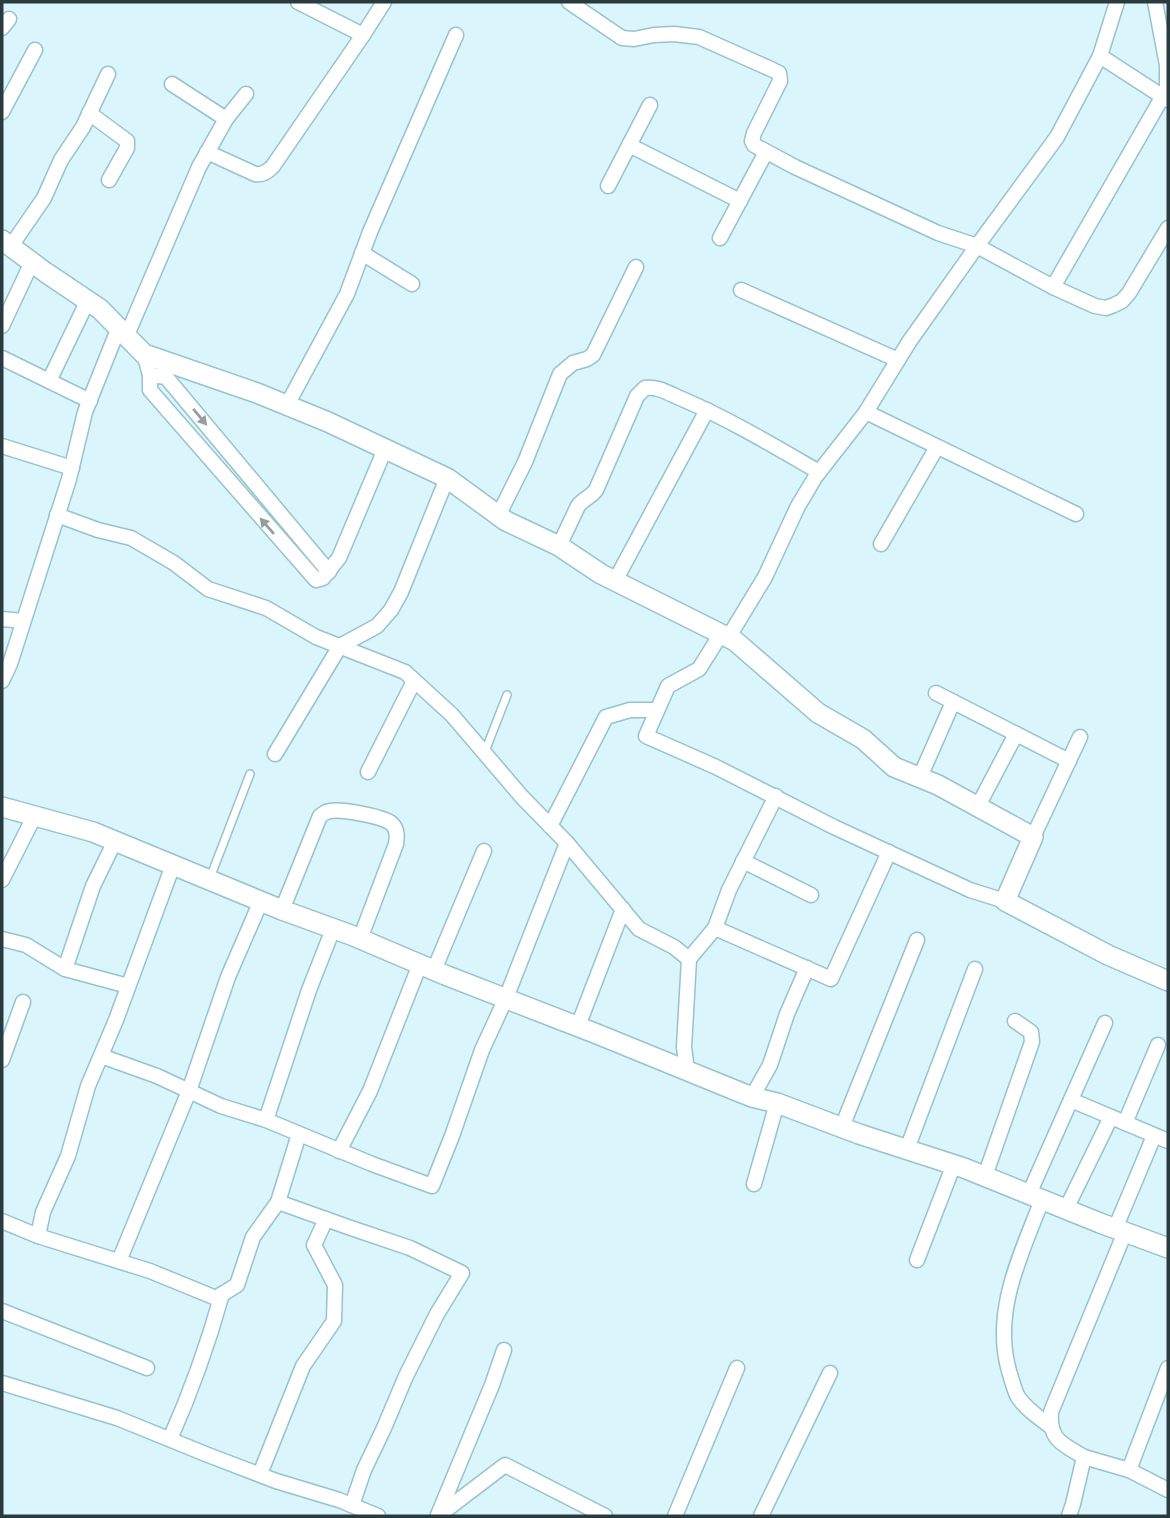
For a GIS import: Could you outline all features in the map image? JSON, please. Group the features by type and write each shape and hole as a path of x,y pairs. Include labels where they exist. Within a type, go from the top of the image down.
{"street":[{"path":"298,2 363,35"},
{"path":"208,152 255,174 267,172 384,2"},
{"path":"569,2 622,38 628,40 674,34 699,37 779,73 779,85 752,137 754,145 938,233 977,246 1053,287 1096,306 1106,308 1122,301 1168,228"},
{"path":"1117,2 1100,56 1057,137 977,246 898,360 866,412 818,472 798,506 765,577 725,636 699,669 668,686 646,736 970,890 1005,901 1108,955 1168,981"},
{"path":"1053,287 1166,98 1167,65 1155,2"},
{"path":"287,405 343,302 370,232 456,35"},
{"path":"3,106 35,50"},
{"path":"1100,56 1166,98"},
{"path":"108,74 83,127 61,160 44,198 6,243 100,309 123,331 144,354 150,375 150,390 316,580 329,572 339,558 386,449"},
{"path":"172,85 226,119"},
{"path":"2,681 10,664 72,468 85,412 199,167 226,119 246,94"},
{"path":"607,186 650,105"},
{"path":"89,113 127,142 127,148 109,180"},
{"path":"629,145 740,201"},
{"path":"719,238 766,152"},
{"path":"362,253 411,284"},
{"path":"2,327 32,262"},
{"path":"498,516 525,462 560,374 573,363 593,355 636,267"},
{"path":"741,290 898,360"},
{"path":"50,381 88,300"},
{"path":"144,354 287,405 447,478 506,521 559,546 601,574 735,641 818,713 863,739 894,767 938,785 1033,837"},
{"path":"2,358 90,401"},
{"path":"150,375 166,377 329,572"},
{"path":"559,546 580,502 596,490 640,391 645,388 657,388 708,410 818,472"},
{"path":"615,581 708,410"},
{"path":"866,412 1076,514"},
{"path":"2,446 72,468"},
{"path":"881,544 937,447"},
{"path":"231,484 245,471"},
{"path":"275,754 340,646 377,626 391,610 401,592 447,478"},
{"path":"57,515 98,530 131,538 174,563 208,589 266,608 316,637 405,672 452,715 484,754 567,843 639,929 674,947 690,959"},
{"path":"2,619 23,621"},
{"path":"368,772 414,681"},
{"path":"936,693 1069,761"},
{"path":"920,777 953,702"},
{"path":"550,826 606,717 630,710 657,710"},
{"path":"978,806 1016,734"},
{"path":"1005,901 1080,737"},
{"path":"687,1070 684,1047 690,959 715,928 729,890 776,796"},
{"path":"2,807 93,832 752,1097 778,1102 859,1134 954,1164 1168,1248"},
{"path":"282,910 320,816 340,811 380,818 395,828 396,844 360,939"},
{"path":"2,880 35,815"},
{"path":"65,969 93,886 115,841"},
{"path":"101,1056 157,1076 221,1106 266,1120 432,1186 482,1050 506,999 567,843"},
{"path":"339,1151 484,851"},
{"path":"715,928 831,979 889,852"},
{"path":"743,861 811,895"},
{"path":"38,1236 43,1212 68,1156 88,1086 173,865"},
{"path":"120,1261 189,1091 228,977 261,901"},
{"path":"578,1026 623,909"},
{"path":"266,1120 309,989 333,929"},
{"path":"2,939 26,945 65,969 128,986"},
{"path":"842,1126 917,940"},
{"path":"752,1097 770,1065 787,1014 807,968"},
{"path":"907,1149 975,969"},
{"path":"2,1060 23,1002"},
{"path":"985,1176 1032,1042 1031,1032 1015,1021"},
{"path":"1050,1426 1028,1409 1016,1395 1004,1346 1007,1301 1035,1197 1071,1100 1105,1023"},
{"path":"1125,1123 1158,1045"},
{"path":"1071,1100 1161,1138 1120,1231 1051,1412 1050,1426 1061,1443 1084,1457 1129,1471 1168,1490"},
{"path":"754,1184 778,1102"},
{"path":"1066,1209 1111,1117"},
{"path":"2,1221 38,1236 150,1271 216,1298 237,1285 253,1237 278,1202 299,1134"},
{"path":"917,1260 954,1164"},
{"path":"278,1202 410,1248 462,1273 437,1314 406,1376 364,1470 352,1505"},
{"path":"260,1475 303,1366 334,1321 335,1285 314,1245 326,1219"},
{"path":"170,1439 206,1348 222,1294"},
{"path":"2,1311 147,1368"},
{"path":"438,1516 504,1350"},
{"path":"675,1516 737,1368"},
{"path":"1129,1471 1168,1368"},
{"path":"761,1516 830,1373"},
{"path":"2,1383 117,1418 260,1475 378,1516"},
{"path":"1069,1516 1084,1457"},
{"path":"438,1516 505,1465 606,1516"}],"lane":[{"path":"484,754 507,695"},
{"path":"210,879 250,774"}]}
